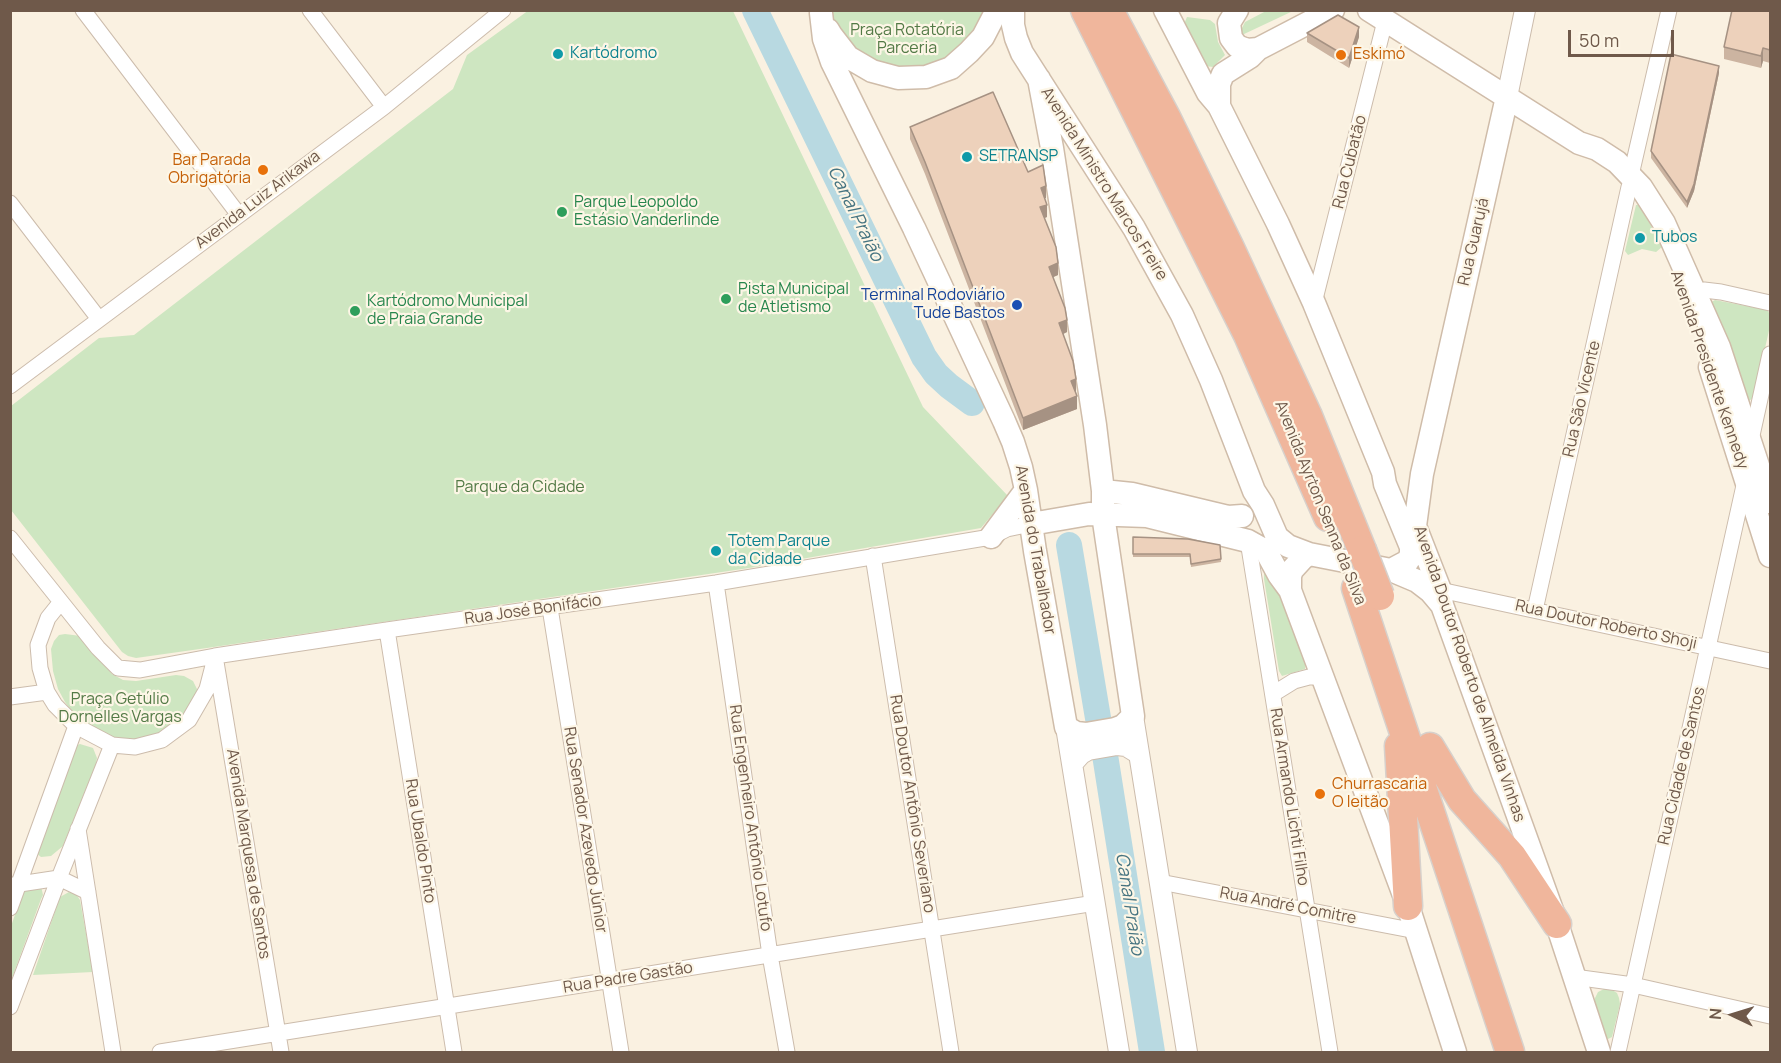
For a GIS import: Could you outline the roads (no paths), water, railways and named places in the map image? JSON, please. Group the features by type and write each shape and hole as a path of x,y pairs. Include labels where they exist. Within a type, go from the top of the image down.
{"highway":[{"name":"Avenida Ayrton Senna da Silva","path":"1085,10 1248,334 1352,549 1376,585 1529,1053"},
{"name":"Avenida Ayrton Senna da Silva","path":"1108,10 1166,117 1235,258 1308,416 1352,549"},
{"name":"Avenida Ayrton Senna da Silva","path":"1376,585 1386,676 1510,1053"},
{"path":"1386,676 1399,746 1412,919"},
{"path":"1430,747 1462,800 1512,856 1557,924"}],"main road":[{"name":"Avenida Ministro Marcos Freire","path":"1014,10 1013,25 1022,52 1134,228 1169,289 1211,380 1254,491 1263,505 1276,537 1288,546 1376,585 1417,581 1441,597"},
{"path":"1165,10 1208,93 1219,106 1278,224 1314,303 1411,547 1408,561 1376,585"},
{"path":"1237,10 1229,23 1232,38 1237,46 1247,50 1258,49"},
{"path":"1219,106 1219,84 1223,74 1250,57 1258,49 1333,10"},
{"path":"821,12 831,36 848,57 872,71 898,78 926,77 951,68 983,37 995,15"},
{"name":"Avenida do Trabalhador","path":"821,12 824,39 832,62 910,219 1004,421 1021,467 1035,551 1080,737"},
{"name":"Avenida Presidente Kennedy","path":"1378,16 1579,143 1591,155 1630,181 1657,227 1719,347 1770,502"},
{"path":"1039,79 1052,147 1103,491 1103,514 1122,730 1080,737"},
{"name":"Rua Guarujá","path":"1422,474 1507,97"},
{"name":"Avenida Presidente Kennedy","path":"1690,293 1708,362 1770,556"},
{"path":"1383,472 1401,480 1422,474"},
{"name":"Avenida Doutor Roberto de Almeida Vinhas","path":"1422,474 1415,526 1557,924 1599,1053"},
{"path":"991,537 1026,490"},
{"path":"1103,491 1132,494 1228,517 1242,516 1250,510 1254,491"},
{"path":"1031,524 1103,514 1146,516 1239,539 1266,552 1290,590 1412,919 1455,1053"},
{"path":"1239,539 1242,516"},
{"path":"991,537 1020,541 1035,551"},
{"path":"1290,590 1292,570 1309,554"}],"street":[{"path":"83,10 239,215"},
{"path":"309,10 384,107"},
{"name":"Avenida Luiz Arikawa","path":"10,386 384,107 503,10"},
{"name":"Rua Guarujá","path":"1507,97 1525,10"},
{"name":"Rua São Vicente","path":"1535,610 1669,10"},
{"name":"Rua Cubatão","path":"1314,303 1378,16"},
{"path":"10,203 99,319"},
{"path":"1690,293 1704,290 1721,292 1770,303"},
{"path":"1751,440 1770,354"},
{"name":"Rua Cidade de Santos","path":"1618,1053 1746,479"},
{"name":"Rua José Bonifácio","path":"10,538 98,648 118,668 140,670 215,656 387,630 716,583 991,537 1008,529 1031,524"},
{"name":"Rua Armando Lichti Filho","path":"1239,539 1273,694 1330,1053"},
{"name":"Rua Doutor Antônio Severiano","path":"873,556 951,1053"},
{"name":"Rua Engenheiro Antônio Lotufo","path":"716,583 770,955 787,1053"},
{"name":"Rua Doutor Roberto Shoji","path":"1441,597 1535,610 1770,661"},
{"path":"60,603 48,618 38,645 40,668 47,692 55,705 76,726 112,745 135,747 162,740 189,720 214,688"},
{"name":"Rua Senador Azevedo Júnior","path":"550,608 621,1053"},
{"name":"Rua Ubaldo Pinto","path":"387,630 454,1053"},
{"name":"Avenida Marquesa de Santos","path":"215,656 214,688 281,1053"},
{"path":"1273,694 1294,681 1309,677 1322,677"},
{"path":"10,697 47,692"},
{"path":"10,908 15,885 76,726"},
{"path":"1122,730 1126,746 1139,754"},
{"path":"1122,730 1139,754 1187,1053"},
{"path":"1072,763 1080,754 1080,737"},
{"name":"Avenida do Trabalhador","path":"1080,737 1072,763 1119,1053"},
{"path":"10,1007 112,745"},
{"path":"78,829 113,1053"},
{"path":"15,885 59,878 88,892"},
{"name":"Rua André Comitre","path":"1160,882 1307,910 1412,919"},
{"name":"Rua Padre Gastão","path":"160,1053 1095,903"},
{"path":"1574,976 1633,985 1770,1016"}],"waterway":[{"name":"Canal Praião","path":"755,10 924,357 936,374 972,403"},
{"name":"Canal Praião","path":"1069,545 1099,724"},
{"name":"Canal Praião","path":"1105,755 1152,1052"}],"place":[{"name":"Kartódromo","path":"558,54"},
{"name":"Eskimó","path":"1341,55"},
{"name":"SETRANSP","path":"967,157"},
{"name":"Bar Parada Obrigatória","path":"263,170"},
{"name":"Parque Leopoldo Estásio Vanderlinde","path":"562,212"},
{"name":"Tubos","path":"1640,238"},
{"name":"Pista Municipal de Atletismo","path":"726,299"},
{"name":"Terminal Rodoviário Tude Bastos","path":"1017,305"},
{"name":"Kartódromo Municipal de Praia Grande","path":"355,311"},
{"name":"Totem Parque da Cidade","path":"716,551"},
{"name":"Churrascaria O leitão","path":"1320,794"}],"park label":[{"name":"Praça Rotatória Parceria","path":"907,40"},
{"name":"Parque da Cidade","path":"520,488"},
{"name":"Praça Getúlio Dornelles Vargas","path":"120,709"}]}
